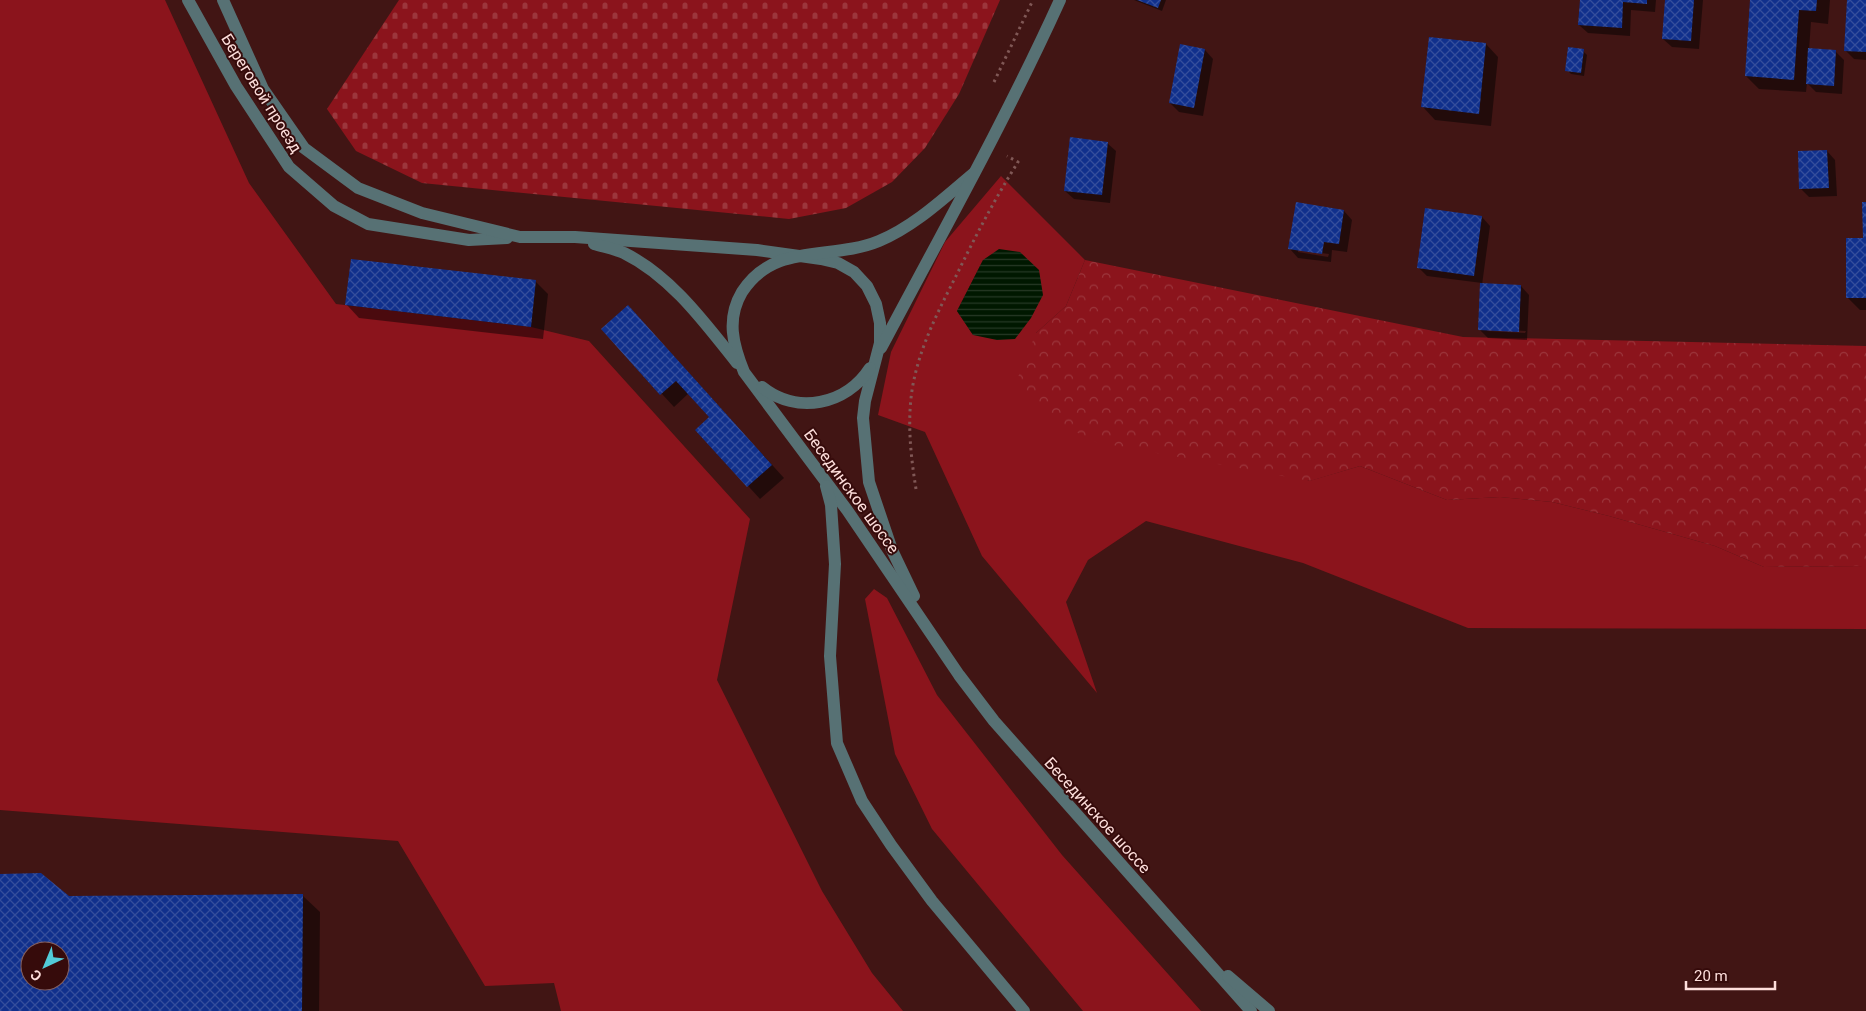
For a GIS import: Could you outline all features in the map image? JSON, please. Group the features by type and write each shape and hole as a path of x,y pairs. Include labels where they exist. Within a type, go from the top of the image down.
{"street":[{"name":"Береговой проезд","path":"188,0 236,86 289,167 334,206 368,224 469,240 520,237"},
{"path":"223,0 263,89 304,148 358,188 422,213 520,237 575,237 757,250 798,255 838,263 854,272 867,286 876,304 880,323 880,343 874,361"},
{"path":"575,237 623,253 643,265 692,307 744,372 774,397 793,403 812,404 831,400 849,391 863,378 874,361 990,145 1029,69 1060,0"},
{"path":"744,372 732,336 733,316 739,298 749,282 763,269 798,255 864,246 879,241 916,220 974,173"},
{"name":"Бесединское шоссе","path":"874,361 864,418 869,482 892,550 931,632"},
{"name":"Бесединское шоссе","path":"744,372 825,478 959,675 994,721 1250,1011"},
{"path":"825,478 831,505 835,564 830,656 837,743 862,801 891,845 932,901 1024,1011"},
{"path":"1192,944 1269,1011"}],"path":[{"path":"916,489 910,454 910,423 914,376 929,328 996,197 1018,162 990,145"}],"green space":[{"path":"0,0 165,0 249,183 336,304 531,327 589,341 750,519 717,680 822,891 872,973 903,1011 561,1011 554,983 485,986 398,841 0,810"},
{"path":"399,0 1000,0 959,94 925,148 892,182 846,208 789,219 422,183 356,151 327,109"},
{"path":"1001,176 1085,260 1066,306 1036,333 1309,481 1360,466 1447,500 1500,497 1552,502 1609,516 1715,546 1764,567 1866,566 1866,629 1468,628 1303,563 1146,521 1088,560 1066,602 1097,693 982,556 925,432 878,415 891,352 945,242","holes":["983,260 973,335 957,311"]},
{"path":"1085,260 1463,337 1866,346 1866,566 1764,567 1715,546 1552,502 1500,497 1447,500 1360,466 1310,481 1096,442 1050,419 1016,382 1036,333 1066,306"},
{"path":"874,589 887,598 937,695 1062,855 1201,1011 1083,1011 932,829 895,754 865,599"}],"shaded area":[{"path":"999,249 1020,252 1039,270 1043,295 1031,318 1015,339 997,340 973,335 957,311 983,260"}],"building":[{"path":"1137,0 1161,0 1158,8"},
{"path":"1580,0 1647,0 1647,4 1623,2 1622,28 1578,25"},
{"path":"1665,0 1694,0 1691,41 1662,39"},
{"path":"1750,0 1817,0 1816,11 1799,10 1794,80 1745,76"},
{"path":"1847,0 1866,0 1866,52 1844,51"},
{"path":"1429,37 1486,43 1479,114 1421,107"},
{"path":"1180,44 1205,49 1194,108 1169,103"},
{"path":"1568,47 1584,49 1581,73 1565,71"},
{"path":"1808,48 1836,50 1834,86 1806,84"},
{"path":"1070,137 1108,142 1102,195 1064,191"},
{"path":"1827,150 1829,188 1799,189 1798,151"},
{"path":"1296,202 1344,210 1339,244 1324,242 1322,254 1288,249"},
{"path":"1862,202 1866,202 1866,298 1846,298 1846,238 1863,238"},
{"path":"1425,208 1482,216 1474,276 1417,268"},
{"path":"351,259 536,280 531,327 345,305"},
{"path":"1480,283 1521,285 1519,332 1478,330"},
{"path":"628,305 772,465 747,487 695,430 709,417 676,381 660,395 601,329"},
{"path":"41,873 69,896 303,894 302,1011 0,1011 0,874"}]}
